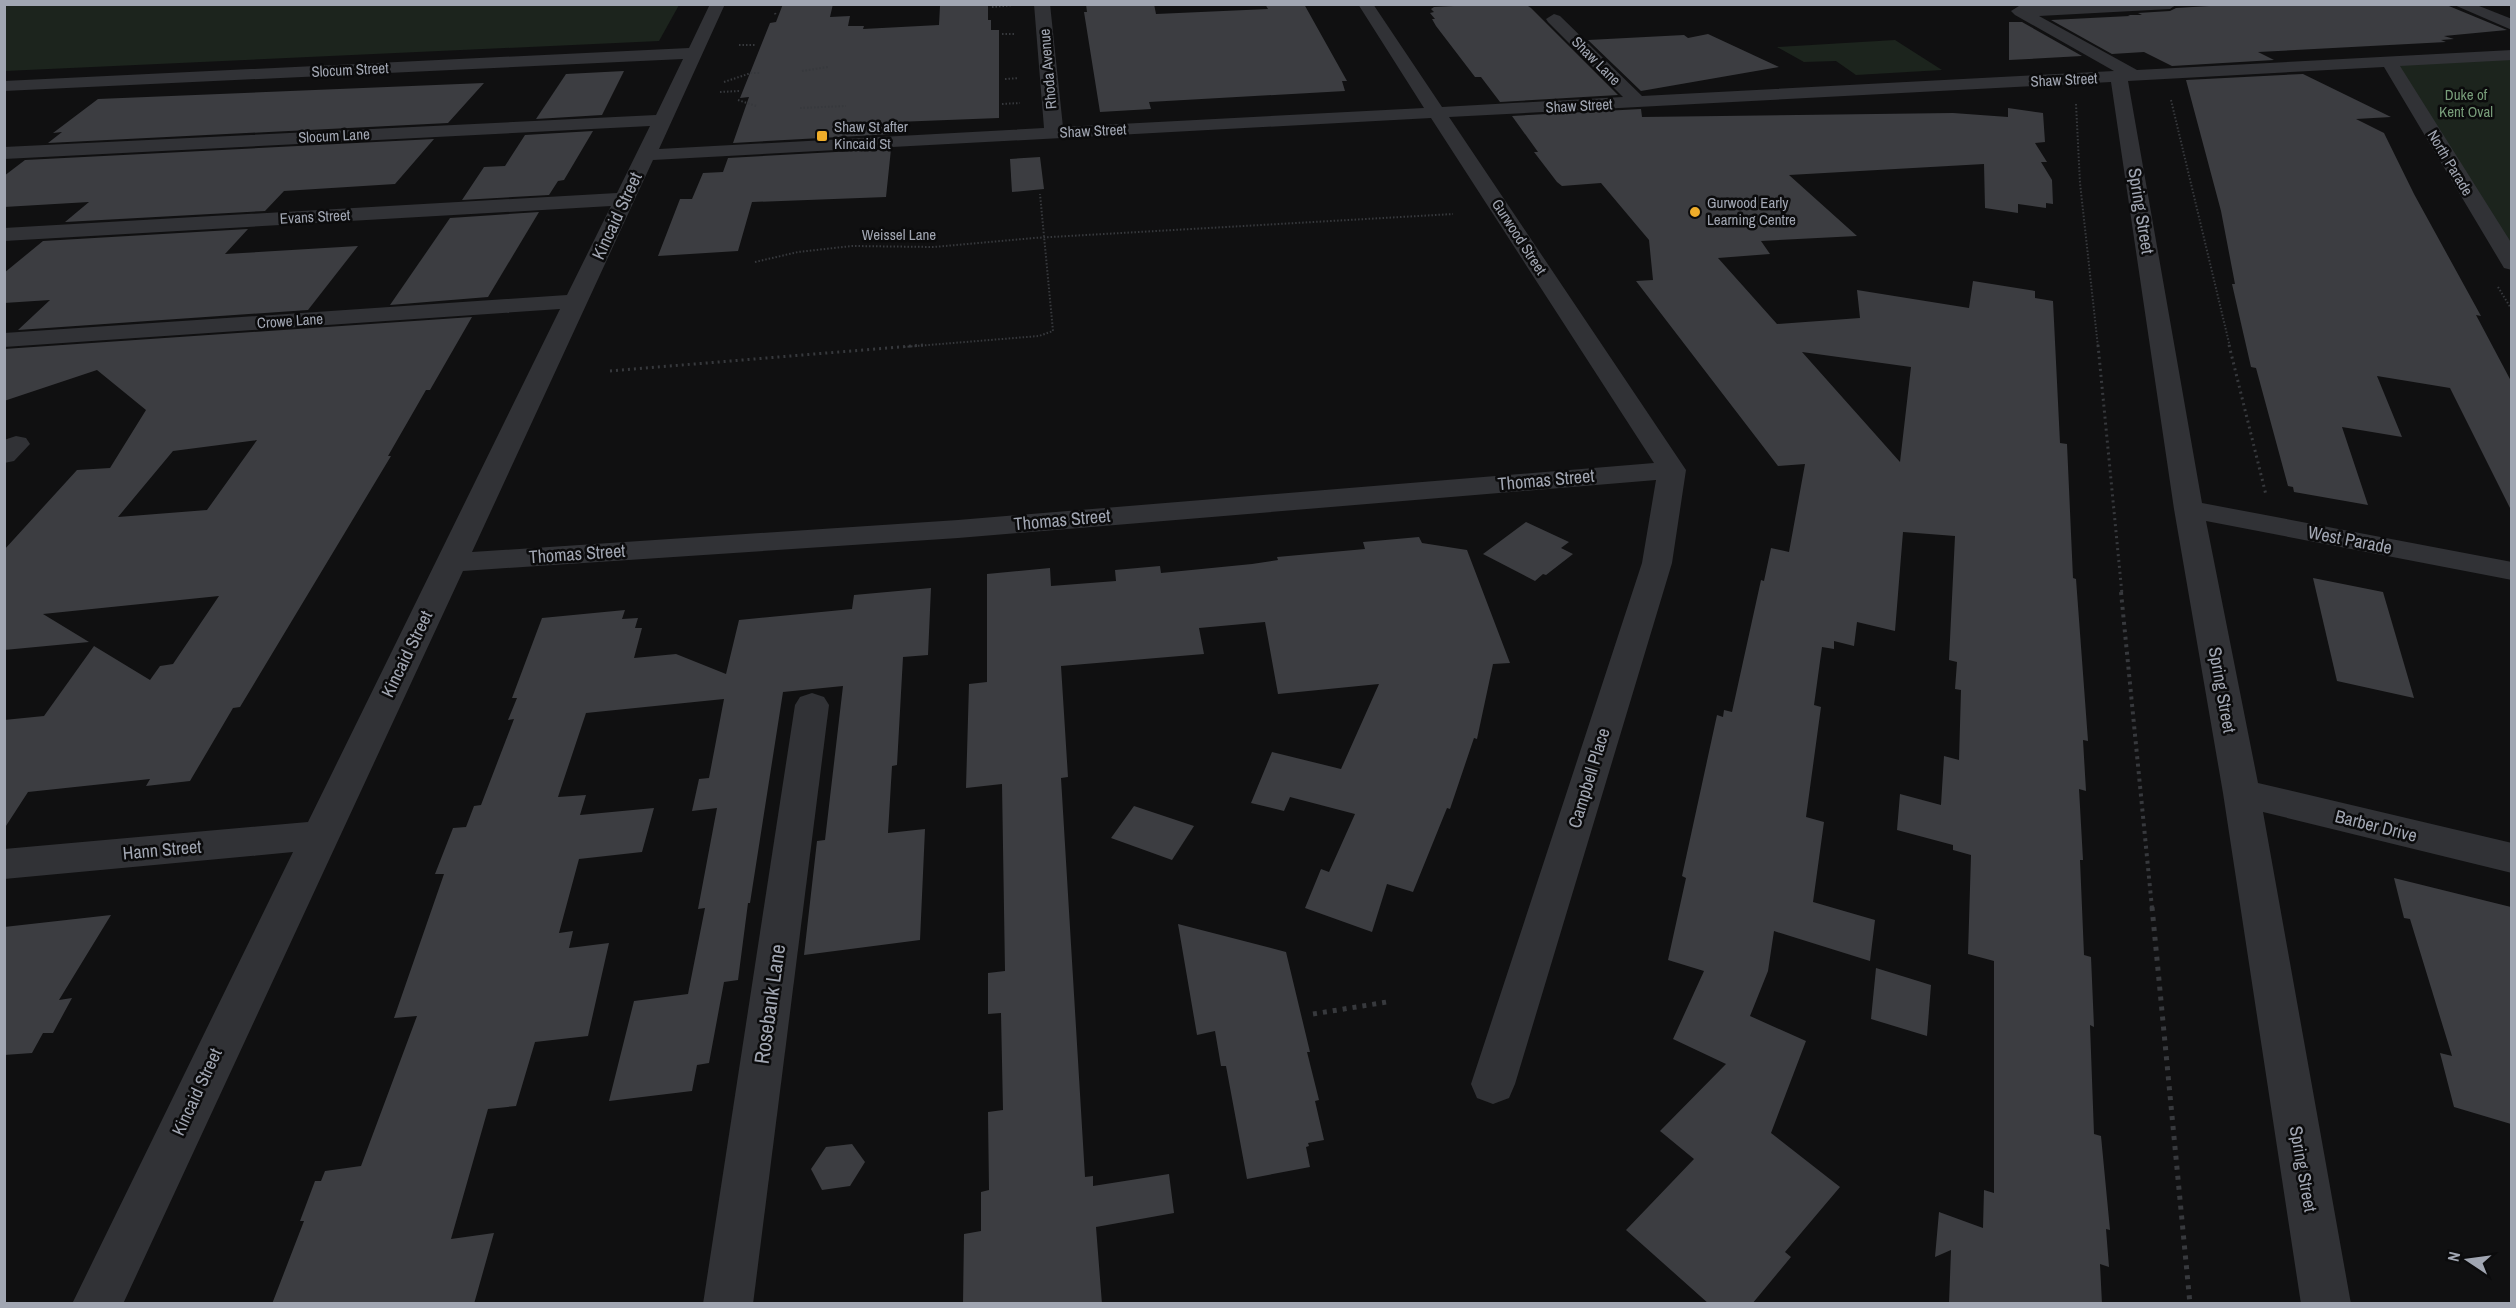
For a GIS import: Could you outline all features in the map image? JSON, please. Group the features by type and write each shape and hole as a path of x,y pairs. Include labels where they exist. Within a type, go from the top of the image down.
{"street":[{"name":"Kincaid Street","path":"97,1304 319,835 718,4"},
{"name":"Rhoda Avenue","path":"1042,4 1054,133"},
{"name":"Gurwood Street","path":"1365,4 1672,470"},
{"path":"2014,8 2170,4"},
{"path":"2459,4 2511,25"},
{"path":"2014,8 2127,76"},
{"name":"Shaw Lane","path":"1554,19 1639,103"},
{"name":"Slocum Street","path":"4,86 695,53"},
{"name":"Shaw Street","path":"646,155 2511,55"},
{"name":"North Parade","path":"2389,62 2511,263"},
{"name":"Spring Street","path":"2127,76 2189,509 2241,793 2326,1304"},
{"name":"Slocum Lane","path":"4,153 663,120"},
{"name":"Evans Street","path":"4,235 625,199"},
{"name":"Crowe Lane","path":"4,340 576,302"},
{"name":"Thomas Street","path":"451,563 946,530 1672,470"},
{"name":"Campbell Place","path":"1493,1084 1657,563 1672,470"},
{"name":"West Parade","path":"2189,509 2511,571"},
{"name":"Rosebank Lane","path":"728,1304 812,705"},
{"name":"Barber Drive","path":"2241,793 2511,858"},
{"name":"Hann Street","path":"4,864 319,835"}],"path":[{"path":"992,7 1015,5"},
{"path":"775,12 776,16"},
{"path":"1002,34 1017,34"},
{"path":"739,45 756,45"},
{"path":"802,71 828,67"},
{"path":"724,82 751,73 760,73"},
{"path":"2160,75 2170,91 2212,279 2267,498"},
{"path":"1005,79 1019,78"},
{"path":"2072,79 2076,96 2080,183 2190,1304"},
{"path":"720,92 739,91"},
{"path":"738,100 756,106"},
{"path":"1002,104 1020,103"},
{"path":"813,107 820,104"},
{"path":"800,108 846,106"},
{"path":"610,371 1039,336 1053,331 1040,194"},
{"name":"Weissel Lane","path":"755,262 798,252 852,246 934,247 1044,238 1453,214"},
{"path":"1313,1014 1387,1002"}],"green space":[{"path":"5,4 679,5 659,41 5,71"},
{"path":"1895,40 1942,70 1856,75 1836,61 1804,62 1777,47"},
{"name":"Duke of Kent Oval","path":"2511,55 2511,263 2389,62"}],"building":[{"path":"783,4 833,4 830,17 850,16 848,26 864,26 863,29 939,25 940,6 988,4 988,20 991,20 991,30 999,30 999,118 896,122 893,134 733,143 749,97 740,98 770,23 776,22"},
{"path":"1086,4 1154,4 1156,14 1268,9 1265,4 1304,4 1347,81 1342,81 1345,91 1149,102 1151,109 1100,112 1084,12 1087,12"},
{"path":"1525,4 1531,8 1618,95 1500,102 1481,77 1475,77 1436,26 1432,19 1435,19 1430,13 1434,12 1431,9 1434,7"},
{"path":"2243,4 2444,4 2507,30 2444,36 2454,39 2441,40 2446,42 2258,52 2274,60 2172,66 2144,52 2112,54 2051,20 2142,15 2138,13"},
{"path":"2009,22 2022,22 2082,56 2009,60"},
{"path":"1708,34 1779,67 1641,91 1588,40 1684,35 1688,38"},
{"path":"624,71 602,115 536,119 566,74"},
{"path":"2303,74 2391,117 2356,119 2384,133 2414,194 2481,316 2476,315 2511,381 2511,510 2450,388 2377,376 2402,437 2342,427 2368,505 2294,492 2293,487 2288,486 2256,368 2251,367 2232,284 2235,284 2221,211 2186,80"},
{"path":"484,83 448,123 48,143 62,132 53,133 98,99"},
{"path":"2008,108 2043,113 2045,142 2035,143 2047,162 2041,162 2052,180 2053,204 2046,203 2046,208 2018,204 2018,213 1985,208 1984,164 1789,175 1857,236 1761,241 1770,254 1718,258 1777,324 1860,318 1857,290 1969,308 1973,281 2035,291 2035,298 2053,301 2060,443 2067,444 2073,578 2076,579 2088,741 2083,740 2086,791 2079,789 2083,860 2080,860 2084,955 2091,957 2094,1027 2090,1025 2094,1134 2101,1136 2110,1230 2106,1229 2109,1267 2100,1264 2102,1304 1949,1304 1951,1250 1935,1257 1939,1212 1983,1228 1984,1190 1994,1193 1994,961 1968,954 1971,855 1953,850 1953,845 1897,830 1900,794 1941,805 1944,756 1959,760 1961,690 1955,689 1957,662 1949,660 1955,536 1903,532 1895,631 1857,622 1854,646 1834,641 1834,649 1822,647 1814,705 1821,707 1806,817 1824,822 1813,902 1875,920 1870,961 1774,931 1768,971 1750,1016 1806,1041 1771,1133 1840,1187 1785,1252 1791,1257 1752,1304 1709,1304 1626,1230 1694,1159 1660,1131 1726,1064 1673,1039 1704,971 1668,960 1686,878 1682,876 1717,715 1723,717 1724,710 1732,712 1761,580 1764,581 1771,548 1789,552 1805,464 1778,466 1636,281 1653,280 1649,240 1601,183 1562,186 1557,182 1534,152 1538,152 1512,116 1641,109 1642,117 1953,113 2008,117","holes":["1802,352 1911,367 1900,462"]},
{"path":"593,131 564,180 558,181 549,195 462,200 484,167 505,166 525,135"},
{"path":"434,139 395,184 284,191 265,211 65,222 89,202 4,207 4,176 25,160"},
{"path":"891,149 886,197 752,202 738,251 658,256 680,199 692,199 703,173 723,172 728,158"},
{"path":"1040,157 1044,189 1012,192 1010,159"},
{"path":"539,212 488,297 390,305 450,218"},
{"path":"248,229 225,254 358,246 308,310 18,330 50,300 4,303 4,273 43,241"},
{"path":"472,317 430,390 426,390 388,456 391,456 240,707 233,708 190,781 146,786 150,779 28,792 4,829 4,720 44,716 94,646 150,680 160,666 173,664 219,596 43,614 89,642 4,650 4,550 77,470 110,468 146,410 97,370 4,401 4,349","holes":["257,440 207,510 118,517 173,451"]},
{"path":"1526,522 1569,542 1561,548 1573,554 1535,581 1483,554"},
{"path":"1419,537 1422,543 1467,550 1510,663 1493,664 1477,739 1474,738 1450,809 1447,808 1413,892 1387,884 1372,932 1305,908 1321,869 1329,872 1355,814 1290,797 1284,811 1251,803 1272,752 1341,769 1379,684 1278,694 1265,622 1199,628 1204,654 1061,666 1068,777 1061,778 1085,1177 1093,1176 1093,1186 1169,1174 1174,1213 1096,1227 1102,1304 963,1304 964,1234 981,1231 981,1192 989,1190 988,1112 1003,1110 1001,1013 988,1014 988,973 1005,971 1002,784 966,788 969,684 987,682 987,574 1050,568 1051,586 1116,581 1115,570 1160,566 1161,573 1252,564 1278,560 1277,557 1365,549 1363,542"},
{"path":"2313,578 2383,592 2414,698 2337,681"},
{"path":"931,588 928,655 903,657 897,765 892,766 888,833 925,829 920,940 804,955 817,841 825,840 843,686 783,692 750,903 748,903 738,980 724,982 709,1063 697,1065 692,1091 609,1101 634,1001 688,994 705,908 698,909 717,808 692,811 699,779 709,778 724,699 586,713 558,797 586,795 580,815 654,808 642,852 579,859 559,933 573,931 569,948 609,943 588,1036 535,1042 516,1106 488,1109 451,1239 494,1233 474,1304 272,1304 304,1221 300,1221 315,1181 321,1181 325,1171 361,1166 417,1016 394,1018 444,874 435,874 453,828 466,827 474,806 481,805 514,719 508,720 517,698 512,698 542,618 625,610 622,619 638,618 635,628 642,628 634,658 676,654 726,674 739,620 852,609 854,595"},
{"path":"1134,806 1194,826 1172,860 1111,838"},
{"path":"2394,878 2511,907 2511,1124 2454,1107 2440,1053 2452,1056 2410,919 2404,918"},
{"path":"111,915 59,1000 72,998 53,1033 43,1033 32,1053 4,1055 4,927"},
{"path":"1178,924 1286,952 1310,1052 1307,1052 1319,1100 1315,1101 1324,1140 1308,1143 1309,1146 1306,1147 1310,1167 1247,1179 1226,1066 1221,1066 1215,1031 1197,1035"},
{"path":"1876,968 1931,985 1927,1036 1871,1019"},
{"path":"852,1144 865,1162 850,1186 822,1190 811,1169 826,1147"}],"place":[{"name":"Shaw St after Kincaid St","path":"822,136"},
{"name":"Gurwood Early Learning Centre","path":"1695,212"}]}
